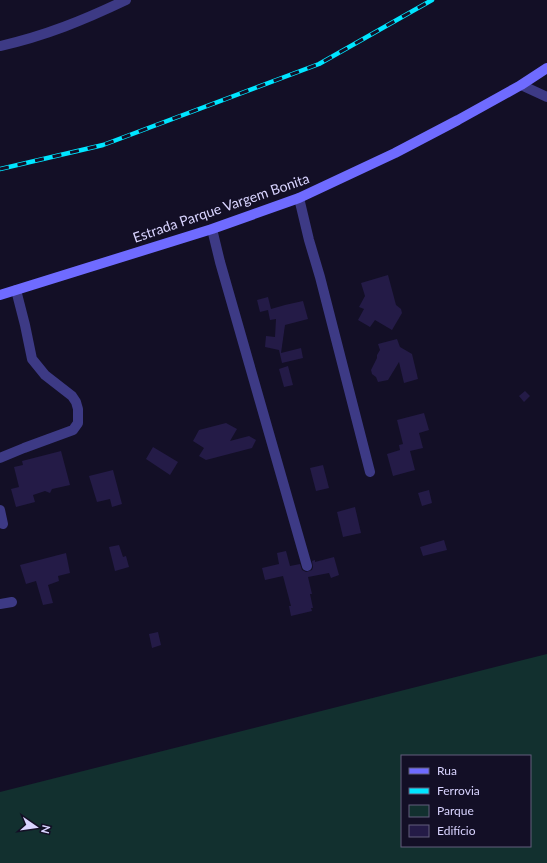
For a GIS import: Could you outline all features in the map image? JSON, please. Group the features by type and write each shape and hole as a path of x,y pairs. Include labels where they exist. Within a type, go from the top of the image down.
{"main road":[{"name":"Estrada Parque Vargem Bonita","path":"0,294 212,229 299,198 395,153 458,120 521,85 547,68"}],"street":[{"path":"0,46 60,29 85,20 126,0"},
{"path":"521,85 547,97"},
{"path":"299,198 370,472"},
{"path":"212,229 220,262 307,566"},
{"path":"0,458 73,430 78,423 78,409 72,396 45,375 32,359 16,290"},
{"path":"0,510 3,524"},
{"path":"0,604 12,602"}],"green space":[{"path":"547,654 547,863 0,863 0,792"}],"building":[{"path":"388,275 396,305 401,309 402,313 392,330 375,320 370,327 358,320 364,309 359,307 365,296 361,283"},
{"path":"268,297 271,309 303,301 308,319 285,325 281,353 301,348 303,358 282,363 279,350 265,347 266,336 275,337 276,319 270,320 268,310 260,312 257,300"},
{"path":"397,339 400,347 412,354 418,379 404,383 399,362 388,380 378,382 371,370 380,350 378,344"},
{"path":"288,366 293,385 284,387 279,369"},
{"path":"525,391 530,396 524,402 519,396"},
{"path":"424,413 429,430 419,433 423,448 410,451 415,470 393,476 387,454 400,450 399,445 403,444 397,420"},
{"path":"226,423 237,429 230,441 249,436 256,440 252,448 206,460 199,456 204,448 193,441 199,430"},
{"path":"153,447 178,462 170,475 146,459"},
{"path":"61,451 70,485 52,489 50,493 45,491 33,495 35,502 16,507 11,489 19,487 14,467 23,465 22,461"},
{"path":"323,465 329,488 316,491 310,468"},
{"path":"113,470 122,504 112,507 110,499 97,502 89,476"},
{"path":"429,490 432,503 422,506 418,493"},
{"path":"355,507 361,533 343,537 337,512"},
{"path":"444,540 447,550 423,556 420,547"},
{"path":"119,545 123,557 126,556 129,567 115,571 109,547"},
{"path":"286,551 290,566 300,564 302,570 306,572 312,570 312,561 315,560 315,562 334,557 339,575 331,578 329,573 308,577 312,594 310,594 313,608 311,608 312,611 291,616 289,606 291,606 283,576 265,580 262,568 279,564 277,553"},
{"path":"66,553 70,573 58,576 59,581 48,585 53,603 43,605 36,581 26,584 20,565"},
{"path":"158,632 161,645 152,648 149,634"}],"railway":[{"path":"0,169 103,145 319,64 432,0"}]}
